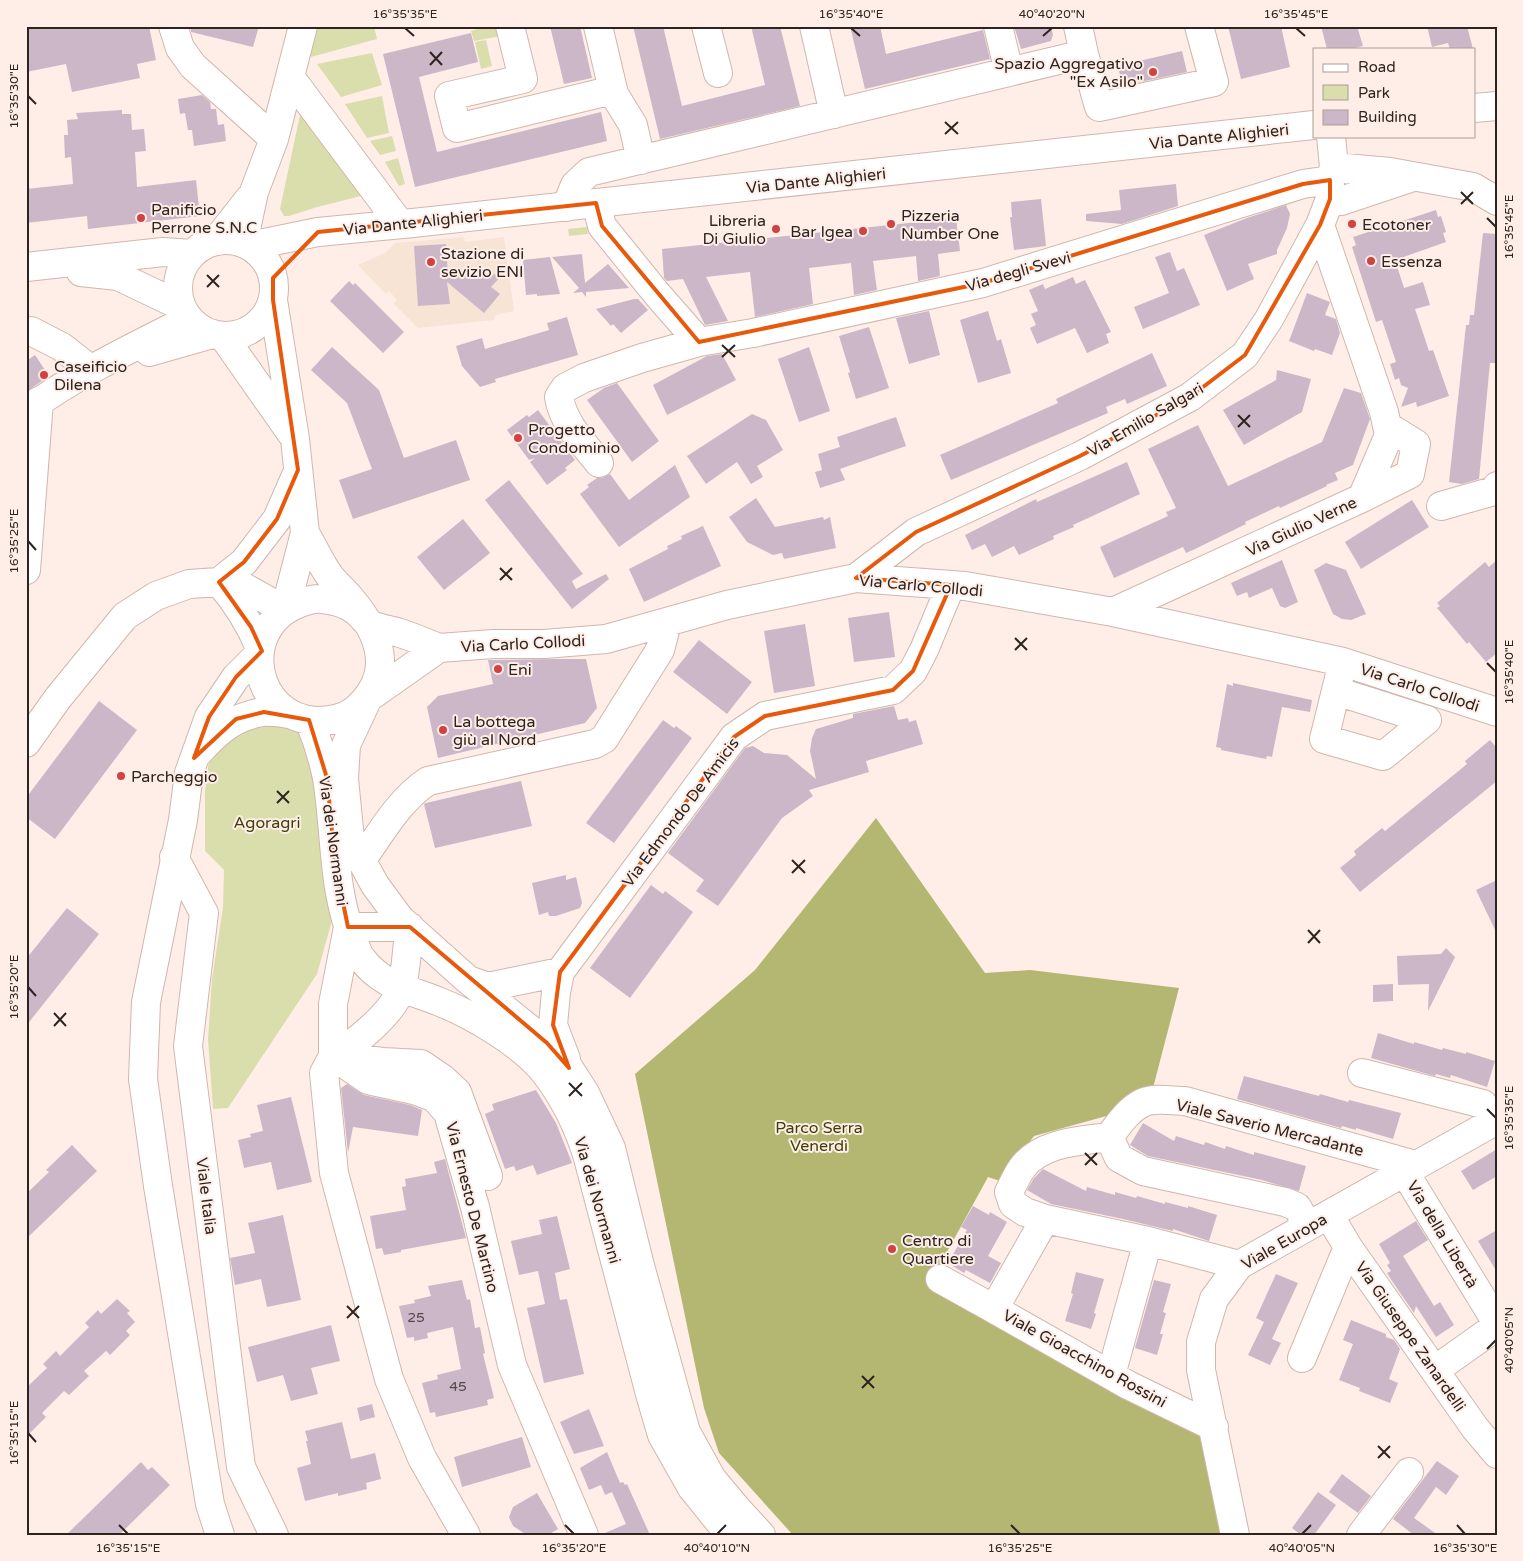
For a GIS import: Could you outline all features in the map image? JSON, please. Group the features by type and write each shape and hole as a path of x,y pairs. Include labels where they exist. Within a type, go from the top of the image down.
{"street":[{"path":"173,26 180,48 193,66 274,140"},
{"path":"285,610 305,532 295,439 273,289 265,259 236,243 274,140 304,26"},
{"path":"510,26 523,78 449,96 457,128 613,90"},
{"path":"598,26 613,90 633,125 641,160"},
{"path":"706,26 718,73"},
{"path":"814,26 834,114"},
{"path":"998,26 1009,72"},
{"path":"1078,26 1099,107 1214,82 1199,26"},
{"path":"566,207 575,185 590,172 1084,54"},
{"path":"290,77 400,224"},
{"path":"1476,108 1497,106"},
{"name":"Via Dante Alighieri","path":"192,254 199,248 318,232 566,207 1313,125"},
{"name":"Via Emilio Salgari","path":"856,578 916,532 1080,456 1190,397 1245,355 1269,318 1320,224 1331,182 1331,138"},
{"name":"Via degli Svevi","path":"599,463 569,424 560,408 559,397 565,388 592,375 642,358 700,342 754,333 983,283 1303,184 1331,182 1341,201 1416,176 1473,187 1497,201"},
{"path":"596,203 602,226 657,294 700,342"},
{"name":"Via Giulio Verne","path":"1113,612 1362,498 1389,435 1384,412 1320,224"},
{"path":"33,267 118,276 185,312 199,328 218,335 234,336 254,327 269,310 273,289 297,251 318,232"},
{"path":"33,267 163,252 192,254"},
{"path":"185,312 178,284 185,263 192,254"},
{"path":"26,570 33,406 80,375 185,312"},
{"path":"80,375 218,335"},
{"path":"218,335 295,439"},
{"path":"220,582 244,562 277,518 298,470"},
{"path":"1441,506 1494,491 1497,486"},
{"path":"305,532 328,573 351,598 378,641 381,660 377,680 368,698"},
{"name":"Via Carlo Collodi","path":"439,648 493,644 544,644 606,639 727,605 856,578 965,586 1113,612 1343,662 1497,712"},
{"path":"26,742 58,698 125,616 156,596 189,584 233,581 285,610"},
{"path":"220,582 234,599 251,627 260,651"},
{"name":"Via Edmondo De Amicis","path":"560,972 734,738 766,716 893,690 912,671 924,650 951,585"},
{"path":"300,717 276,703 266,689 260,672 260,651 263,637 272,622 285,610 302,602 320,599 339,602 355,610 368,623 439,648"},
{"path":"361,861 402,804 418,788 428,782 595,744 604,740 660,650 668,623"},
{"path":"194,758 212,737 236,719 264,712 324,721 339,718 352,712 368,698 439,648"},
{"path":"220,1535 210,1504 143,1079 146,1002 183,820 189,773 209,717 236,677 260,651"},
{"name":"Via Carlo Collodi","path":"1343,662 1367,660 1497,702"},
{"path":"1336,691 1343,662"},
{"name":"Via dei Normanni","path":"368,698 346,745 344,779 350,839 375,885 400,919 467,980 547,1044 569,1068 585,1094 611,1148 639,1262 686,1432 712,1479 761,1535"},
{"name":"Via dei Normanni","path":"300,717 318,744 327,778 335,864 348,927 361,958 385,981 441,1003 477,1020 518,1047 545,1073 567,1107 581,1136 588,1158 662,1435 692,1488 730,1535"},
{"name":"Viale Italia","path":"174,857 204,913 188,1046 241,1467 274,1535"},
{"path":"332,1056 348,1048 391,1008 401,988 410,928 348,927 333,1004 332,1056 324,1073 334,1173 389,1379 422,1458 466,1535"},
{"path":"467,980 488,987 560,972 553,1025 569,1068"},
{"path":"332,1056 421,1064 443,1079 457,1092 488,1176"},
{"name":"Via Ernesto De Martino","path":"332,1056 368,1080 414,1090 435,1098 448,1113 476,1207 512,1365 584,1535"},
{"path":"1362,1073 1483,1104 1495,1121"},
{"name":"Viale Saverio Mercadante","path":"1109,1137 1122,1119 1142,1103 1162,1100 1185,1102 1410,1168"},
{"name":"Viale Europa","path":"1235,1535 1202,1370 1200,1342 1214,1298 1239,1265 1495,1121"},
{"path":"1109,1137 1067,1143 1041,1152 1022,1167 1009,1192 1013,1204 1026,1212 1046,1219 1148,1241 1239,1265"},
{"name":"Via Giuseppe Zanardelli","path":"1109,1137 1119,1158 1143,1171 1285,1202 1319,1220 1348,1247 1475,1428 1497,1454"},
{"name":"Via della Libertà","path":"1410,1168 1497,1325 1435,1370"},
{"name":"Viale Gioacchino Rossini","path":"1046,1219 994,1309 1128,1385 1214,1427"},
{"path":"1111,1375 1148,1241"},
{"path":"1302,1358 1348,1247"},
{"path":"940,1279 994,1309"},
{"path":"1361,1535 1408,1472"}],"highlighted area":[{"path":"1330,180 1330,199 1320,225 1245,355 1190,397 1080,456 916,532 856,578 951,585 913,671 893,690 765,716 734,737 560,972 553,1025 569,1068 547,1043 410,927 348,927 335,864 327,778 309,720 264,712 236,719 194,758 209,717 236,677 262,651 251,627 219,582 244,562 277,519 298,470 273,300 273,278 318,232 596,203 602,226 699,342 983,283 1303,184"}],"shaded area":[{"path":"463,237 465,242 504,237 514,311 495,315 494,320 418,328 394,304 397,300 389,291 386,294 358,265 385,253 395,243"}],"green space":[{"path":"322,26 374,26 377,39 311,57 309,49 313,29"},
{"path":"489,26 502,26 501,36 474,41 471,31"},
{"path":"486,40 492,66 481,69 475,42"},
{"path":"372,53 382,85 341,97 317,64"},
{"path":"382,96 389,133 367,138 345,104"},
{"path":"300,115 339,163 361,196 284,216 280,209"},
{"path":"392,136 396,151 380,155 370,141"},
{"path":"398,158 405,184 399,186 385,162"},
{"path":"587,227 588,234 569,236 568,229"},
{"name":"Agoragri","path":"299,718 340,892 317,974 228,1108 213,1109 208,1039 212,979 223,907 224,870 205,851 205,791 212,737 236,719"},
{"name":"Parco Serra Venerdì","path":"876,818 985,973 1030,970 1179,988 1153,1088 1110,1115 1034,1136 1000,1181 988,1177 930,1283 1201,1432 1222,1535 793,1535 719,1453 704,1408 635,1074 755,970"}],"building":[{"path":"26,26 149,26 156,60 137,64 140,78 72,92 66,64 26,72"},
{"path":"191,26 259,26 253,47 191,32"},
{"path":"550,26 580,26 592,78 564,84"},
{"path":"633,26 663,26 682,106 765,85 751,26 780,26 800,106 660,139"},
{"path":"850,26 880,26 886,54 983,30 990,59 865,89"},
{"path":"1014,26 1051,26 1053,35 1051,41 1021,49"},
{"path":"1228,26 1281,26 1290,67 1241,79"},
{"path":"1321,26 1357,26 1363,46 1354,48 1327,48"},
{"path":"1427,26 1467,26 1473,48 1450,48 1448,43 1432,47"},
{"path":"471,33 478,62 419,77 437,152 601,112 607,141 415,187 383,54"},
{"name":"Spazio Aggregativo \"Ex Asilo\"","path":"1182,51 1187,72 1122,86 1118,66"},
{"path":"202,95 210,102 211,109 216,109 218,125 224,124 226,141 194,146 192,130 188,130 185,113 180,114 178,99"},
{"path":"122,110 122,114 131,114 132,130 144,129 146,151 135,152 137,187 196,180 200,216 88,229 87,216 26,223 26,189 73,184 71,157 65,158 64,135 68,135 67,120 78,119 76,113"},
{"path":"1176,184 1178,206 1122,224 1086,221 1086,214 1121,210 1119,190"},
{"path":"1041,199 1046,246 1014,250 1010,217 1012,217 1011,202"},
{"path":"1286,205 1290,214 1277,254 1248,264 1254,279 1227,291 1204,235"},
{"path":"1436,210 1438,217 1441,216 1446,232 1443,233 1446,242 1395,260 1404,288 1423,282 1430,305 1415,309 1429,351 1433,350 1449,396 1417,407 1416,402 1401,407 1408,388 1401,385 1399,378 1395,380 1390,364 1396,362 1382,320 1376,322 1352,247 1356,245 1353,237"},
{"path":"956,218 960,251 938,254 940,276 918,281 916,256 873,261 877,290 854,295 851,263 809,268 813,304 755,317 750,272 706,277 728,321 705,325 683,279 667,281 664,278 662,249"},
{"path":"1483,233 1497,234 1497,363 1490,363 1479,479 1462,484 1449,482 1466,325 1469,325 1470,315 1474,315"},
{"name":"Stazione di sevizio ENI","path":"446,244 448,277 503,274 491,287 500,294 484,313 447,282 450,304 418,306 414,246"},
{"path":"1170,252 1177,271 1184,268 1200,305 1143,329 1134,307 1169,293 1155,257"},
{"path":"582,254 585,283 608,264 629,288 586,292 586,297 582,292 573,293 579,288 552,257"},
{"path":"550,257 560,294 526,295 523,260"},
{"path":"1073,277 1076,284 1085,280 1111,332 1106,334 1109,343 1087,353 1075,328 1037,344 1030,328 1036,325 1031,314 1038,311 1029,290 1043,284 1045,289"},
{"path":"349,281 353,285 355,283 404,332 383,353 330,301"},
{"path":"1307,293 1330,302 1325,315 1336,319 1340,333 1332,355 1315,349 1314,351 1289,341"},
{"path":"638,299 648,310 621,333 613,324 611,326 596,309"},
{"path":"929,311 940,355 909,364 896,318"},
{"path":"988,311 997,341 1001,339 1011,373 978,383 960,320"},
{"path":"567,317 578,355 495,379 496,382 480,387 462,366 456,346 482,338 485,349 549,330 547,323"},
{"path":"869,327 889,388 856,399 839,336"},
{"path":"332,347 379,390 404,458 456,440 470,480 353,519 339,480 372,469 347,403 311,370"},
{"path":"809,347 830,411 799,422 778,359"},
{"path":"1152,353 1167,386 1127,404 1125,399 1106,407 1108,413 951,480 940,455 1058,403 1056,399"},
{"path":"722,354 736,380 667,415 653,385 707,356"},
{"path":"35,355 49,376 26,392 26,361"},
{"path":"1277,370 1311,379 1302,412 1244,445 1223,410 1276,380"},
{"path":"617,383 659,441 632,462 587,400 604,388"},
{"path":"1344,388 1361,393 1370,419 1353,465 1335,473 1338,480 1280,508 1279,506 1245,522 1246,524 1186,553 1183,547 1114,578 1100,547 1168,516 1166,512 1176,508 1148,449 1198,425 1228,486 1322,442"},
{"path":"538,410 575,460 565,468 567,470 547,485 530,462 535,458 529,460 507,430 527,415 529,417"},
{"path":"752,414 766,420 783,450 757,466 763,477 751,484 737,462 706,484 687,456"},
{"path":"896,417 906,446 840,469 845,480 820,488 815,472 822,470 818,454 840,447 837,437"},
{"path":"1127,462 1140,494 1073,525 1074,527 1053,536 1054,539 1019,555 1014,546 992,557 985,544 972,550 965,535 1036,499 1037,502"},
{"path":"675,465 690,497 619,547 580,494 589,487 587,485 597,478 610,474 629,500"},
{"path":"509,480 583,574 572,581 576,589 606,574 609,579 572,609 485,500"},
{"path":"756,498 775,527 823,517 824,520 830,517 836,548 784,559 782,553 773,555 747,542 729,517"},
{"path":"1412,500 1429,527 1361,569 1345,542"},
{"path":"463,519 490,553 444,590 417,557"},
{"path":"703,526 721,566 644,602 629,569 668,549 667,546 682,539 681,536"},
{"path":"1282,560 1298,602 1285,608 1280,606 1272,588 1249,598 1247,592 1237,596 1231,583"},
{"path":"1497,560 1497,653 1486,662 1469,642 1467,644 1437,608 1440,606 1437,603 1485,562 1489,567"},
{"path":"1326,563 1346,570 1366,614 1351,620 1342,619 1333,614 1314,570"},
{"path":"889,612 895,657 854,662 848,618"},
{"path":"805,624 815,686 774,693 764,631"},
{"path":"699,640 752,682 727,714 673,672"},
{"path":"586,659 597,708 585,723 438,758 427,707 438,696 493,684 488,660"},
{"path":"1233,683 1312,700 1310,712 1282,707 1272,757 1267,756 1266,759 1221,750 1221,748 1216,747 1227,684 1233,686"},
{"path":"99,701 137,730 55,839 26,817 26,798"},
{"path":"894,706 898,720 908,718 909,722 916,720 923,744 866,761 869,772 809,790 813,796 782,818 718,906 696,891 704,880 668,853 745,748 753,746 764,753 787,755 816,779 810,751 816,729 853,718 853,714"},
{"path":"663,720 674,728 676,726 692,738 614,843 586,823"},
{"path":"1490,740 1497,748 1497,781 1360,892 1340,868 1356,855 1354,851 1382,828 1385,831 1467,764 1465,761"},
{"path":"521,781 532,826 435,848 424,804"},
{"path":"566,875 566,880 576,877 582,903 580,908 556,916 549,916 548,912 539,915 532,883"},
{"path":"1497,880 1497,934 1476,890"},
{"path":"651,885 663,894 665,891 693,912 630,998 590,968"},
{"path":"67,908 99,934 26,1026 26,959"},
{"path":"1446,948 1455,957 1428,1011 1429,984 1398,985 1397,956 1441,954"},
{"path":"1393,984 1393,1001 1373,1002 1373,985"},
{"path":"1378,1033 1414,1044 1414,1042 1466,1054 1466,1052 1495,1061 1487,1087 1451,1075 1450,1078 1436,1074 1435,1076 1371,1058"},
{"path":"1244,1076 1319,1096 1320,1094 1348,1102 1349,1100 1401,1113 1393,1139 1356,1128 1356,1130 1342,1126 1341,1128 1237,1099"},
{"path":"347,1084 364,1095 410,1105 422,1110 418,1136 353,1127 348,1153 341,1088"},
{"path":"536,1090 556,1123 572,1163 537,1175 533,1165 516,1171 514,1166 505,1169 485,1114 494,1110 492,1104"},
{"path":"291,1097 312,1182 277,1190 271,1162 244,1168 238,1140 251,1137 250,1134 263,1131 257,1105"},
{"path":"1143,1123 1174,1141 1176,1136 1204,1145 1205,1142 1225,1149 1226,1146 1254,1155 1254,1152 1306,1166 1299,1191 1262,1180 1148,1156 1130,1145"},
{"path":"72,1145 97,1171 26,1239 26,1194 49,1172 46,1170"},
{"path":"1497,1149 1497,1176 1473,1190 1461,1171"},
{"path":"445,1159 466,1238 384,1255 382,1248 376,1249 370,1216 406,1210 402,1187 406,1186 405,1179 437,1173 434,1162"},
{"path":"1043,1169 1086,1191 1087,1187 1115,1195 1115,1192 1136,1198 1137,1196 1165,1204 1165,1202 1188,1208 1188,1206 1217,1215 1209,1241 1173,1229 1173,1231 1051,1204 1027,1190 1034,1178"},
{"path":"973,1206 989,1215 990,1212 1007,1222 988,1256 1001,1263 990,1283 966,1270 964,1273 948,1263 967,1230 961,1227"},
{"path":"283,1215 301,1300 267,1307 261,1279 235,1285 230,1258 255,1253 248,1223"},
{"path":"557,1216 570,1269 555,1273 560,1300 567,1299 584,1374 544,1383 527,1308 545,1304 538,1271 519,1275 511,1241 542,1234 539,1220"},
{"path":"1416,1221 1428,1240 1403,1256 1434,1306 1440,1302 1454,1325 1436,1337 1416,1306 1414,1313 1387,1273 1391,1271 1387,1265 1390,1263 1379,1244"},
{"path":"1497,1230 1497,1272 1478,1241"},
{"path":"1076,1272 1104,1279 1091,1329 1065,1321 1073,1294 1071,1293"},
{"path":"1276,1274 1298,1283 1272,1339 1281,1343 1270,1365 1248,1355 1264,1322 1256,1318"},
{"path":"462,1280 467,1300 470,1299 475,1328 480,1327 485,1353 483,1354 494,1398 487,1400 488,1405 436,1417 435,1412 430,1413 422,1383 438,1379 437,1375 461,1369 453,1327 427,1333 428,1338 414,1341 414,1337 407,1338 399,1306 415,1303 414,1300 431,1296 428,1286"},
{"path":"1154,1280 1171,1284 1163,1312 1166,1313 1157,1355 1135,1348"},
{"path":"117,1299 130,1311 127,1313 135,1322 126,1331 130,1335 110,1355 106,1351 84,1371 89,1376 69,1395 64,1391 42,1413 46,1417 26,1437 26,1388 47,1368 43,1364 56,1351 60,1356 89,1327 85,1323 98,1310 101,1314"},
{"path":"1351,1320 1386,1334 1386,1337 1394,1340 1400,1349 1389,1379 1398,1383 1390,1403 1359,1391 1360,1388 1339,1380 1353,1344 1343,1340"},
{"path":"331,1325 340,1361 311,1368 318,1394 291,1401 283,1375 257,1382 248,1347"},
{"path":"372,1404 375,1417 360,1421 357,1408"},
{"path":"589,1409 604,1446 574,1454 560,1422"},
{"path":"342,1422 351,1459 375,1453 381,1479 366,1483 367,1489 338,1496 338,1493 305,1501 297,1468 311,1464 305,1431"},
{"path":"522,1437 531,1467 462,1487 454,1457"},
{"path":"607,1452 620,1483 627,1484 650,1535 600,1535 626,1524 612,1492 605,1495 601,1485 589,1490 580,1468"},
{"path":"1437,1461 1459,1476 1446,1495 1436,1487 1414,1518 1438,1535 1414,1535 1393,1519"},
{"path":"141,1462 148,1470 152,1467 170,1485 119,1535 66,1535"},
{"path":"1342,1474 1371,1496 1358,1513 1329,1492"},
{"path":"1318,1492 1336,1505 1314,1535 1301,1535 1292,1528"},
{"path":"537,1493 558,1529 548,1535 527,1535 513,1526 509,1517 513,1507"}],"place":[{"name":"Spazio Aggregativo \"Ex Asilo\"","path":"1153,72"},
{"name":"Panificio Perrone S.N.C","path":"141,218"},
{"name":"Pizzeria Number One","path":"891,224"},
{"name":"Ecotoner","path":"1352,224"},
{"name":"Libreria Di Giulio","path":"776,229"},
{"name":"Bar Igea","path":"863,231"},
{"name":"Essenza","path":"1371,261"},
{"name":"Stazione di sevizio ENI","path":"431,262"},
{"name":"Caseificio Dilena","path":"44,375"},
{"name":"Progetto Condominio","path":"518,438"},
{"name":"Eni","path":"498,669"},
{"name":"La bottega giù al Nord","path":"443,730"},
{"name":"Parcheggio","path":"121,776"},
{"name":"Centro di Quartiere","path":"892,1249"}]}
